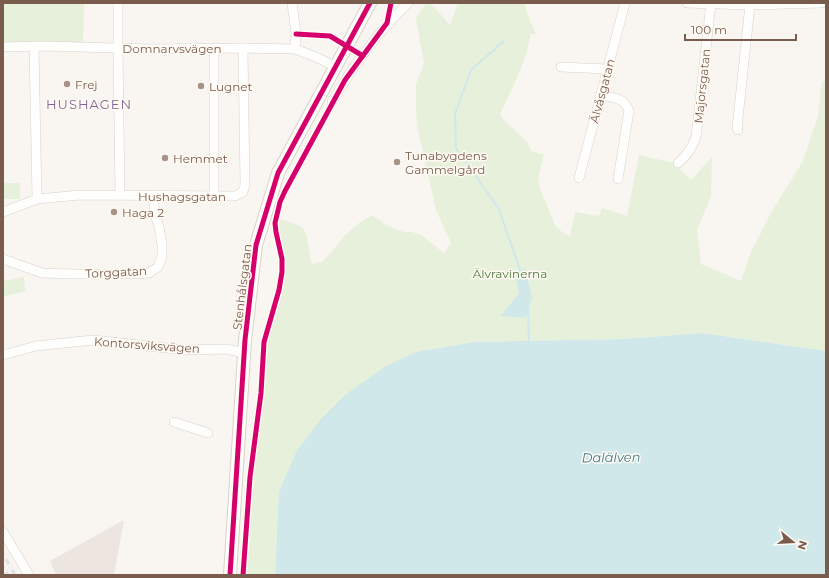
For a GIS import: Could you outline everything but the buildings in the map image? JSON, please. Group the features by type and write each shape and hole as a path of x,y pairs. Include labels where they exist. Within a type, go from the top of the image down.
{"street":[{"path":"118,3 120,196"},
{"path":"292,3 296,34 295,49"},
{"name":"Stenhålsgatan","path":"230,575 245,352 256,245 278,174 370,3"},
{"path":"332,102 345,80 387,24 408,3"},
{"name":"Älvåsgatan","path":"579,178 625,3"},
{"path":"687,3 750,5 822,3"},
{"name":"Majorsgatan","path":"678,164 691,149 696,137 711,4"},
{"path":"738,130 750,5"},
{"path":"34,46 37,199"},
{"name":"Domnarvsvägen","path":"3,47 34,46 118,49 295,49 336,67"},
{"path":"214,48 214,196"},
{"name":"Hushagsgatan","path":"3,212 37,199 80,195 235,196 243,192 246,185 244,48"},
{"path":"561,67 607,69"},
{"path":"601,95 621,100 627,104 629,111 618,180"},
{"name":"Torggatan","path":"3,259 42,273 135,274 149,272 158,267 162,257 162,245 155,214 153,196"},
{"name":"Kontorsviksvägen","path":"3,355 36,346 93,340 185,350 226,349 245,352"},
{"path":"174,422 208,433"},
{"path":"3,532 29,575"}],"shaded area":[{"path":"124,520 114,575 56,575 50,561"}],"green space":[{"path":"3,3 84,3 83,43 3,43"},
{"name":"Älvravinerna","path":"426,3 434,7 450,25 458,3 524,3 536,34 530,34 527,52 523,63 500,114 503,119 526,141 531,151 544,155 538,178 540,189 555,225 563,233 570,236 575,212 599,216 602,208 627,216 639,155 674,163 691,180 712,157 711,196 697,230 701,264 741,281 751,252 771,213 803,161 818,116 822,81 826,81 826,351 702,333 624,339 474,342 416,352 315,428 297,450 279,491 275,575 244,575 243,551 255,457 266,334 284,279 283,250 278,219 297,225 306,233 312,264 322,262 344,236 359,223 372,215 386,225 404,232 412,232 421,235 444,253 451,243 436,210 418,130 416,111 416,84 424,64 416,18"},
{"path":"3,183 20,183 20,199 3,199"},
{"path":"24,277 25,291 3,297 3,281"}],"water":[{"path":"525,268 532,297 526,318 501,316 519,293 515,273"},
{"name":"Dalälven","path":"702,333 826,351 826,575 275,575 279,491 297,450 321,419 345,395 386,366 416,352 474,342 624,339"}],"waterway":[{"path":"504,41 471,70 455,114 456,148 499,209 521,273"},
{"path":"528,308 529,342"}],"railway":[{"path":"3,554 15,575"},
{"path":"3,567 8,575"}],"cycle path":[{"path":"230,575 245,340 256,245 278,173 370,3"},
{"path":"243,575 250,477 261,393 264,342 279,290 282,272 282,259 275,223 280,202 345,80 387,23 391,3"},
{"path":"296,34 330,36 363,56"}],"place":[{"name":"Frej","path":"67,84"},
{"name":"Lugnet","path":"201,86"},
{"name":"Hemmet","path":"165,158"},
{"name":"Tunabygdens Gammelgård","path":"397,162"},
{"name":"Haga 2","path":"114,212"}],"district":[{"name":"HUSHAGEN","path":"89,104"}]}
